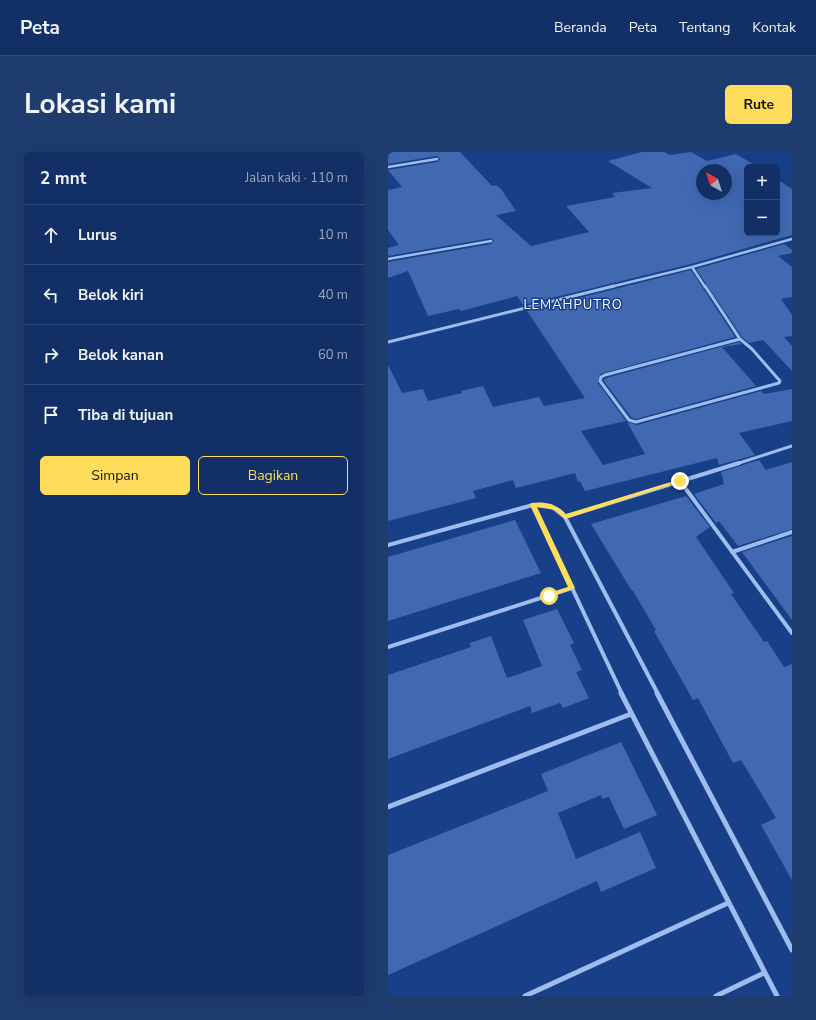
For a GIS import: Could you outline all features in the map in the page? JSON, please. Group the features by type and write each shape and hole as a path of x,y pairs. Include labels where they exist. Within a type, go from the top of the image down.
{"street":[{"path":"388,168 437,159"},
{"path":"388,342 692,267 792,239"},
{"path":"388,259 491,241"},
{"path":"692,267 740,339 752,349 780,381 779,383 636,422 629,420 600,381 601,377 605,375 740,339"},
{"path":"565,517 792,446"},
{"path":"680,481 792,633"},
{"path":"533,505 631,714 777,996"},
{"path":"388,545 533,505 550,505 557,508 565,517 792,950"},
{"path":"732,552 792,532"},
{"path":"388,647 572,588"},
{"path":"388,807 631,714"},
{"path":"525,996 728,903"},
{"path":"716,996 764,973"}],"building":[{"path":"388,152 460,152 492,186 496,185 501,189 516,211 496,215 531,246 589,232 566,206 615,197 612,193 652,188 608,161 642,152 664,152 670,155 691,152 707,161 736,154 753,164 744,164 744,236 780,236 780,181 792,189 792,235 691,264 523,305 517,296 461,311 459,309 428,316 408,271 388,278 388,262 491,244 494,240 491,238 388,256 388,248 399,245 388,230 388,190 402,187 388,170 437,162 440,159 437,156 388,164"},
{"path":"784,244 792,250 792,253 778,256 792,267 792,297 781,299 792,315 792,336 784,337 792,346 792,371 763,340 749,343 742,337 696,269"},
{"path":"691,270 735,337 600,374 598,383 626,421 581,431 603,465 645,454 627,422 637,425 761,391 764,394 792,389 792,421 739,433 755,455 719,465 717,458 585,491 580,481 578,482 575,473 516,488 513,480 473,491 476,498 388,521 388,365 402,393 423,389 428,401 462,393 461,391 483,386 493,407 539,397 544,406 585,398 527,311"},
{"path":"739,342 741,344 722,347 756,386 636,419 631,417 603,380 606,378"},
{"path":"759,460 766,470 792,462 792,529 738,546 719,521 716,523 694,494 724,484 721,472"},
{"path":"686,496 710,527 696,537 734,593 731,594 764,642 767,641 784,667 792,664 792,880 761,825 776,818 741,760 733,763 698,698 693,700 654,631 656,630 591,524"},
{"path":"515,520 541,573 388,621 388,557"},
{"path":"792,536 792,620 742,552"},
{"path":"557,609 574,643 570,645 582,670 576,672 589,698 563,708 560,703 532,713 530,706 388,759 388,675 471,647 470,643 491,636 507,678 542,666 523,620"},
{"path":"621,742 657,815 624,829 609,797 602,799 601,795 558,813 576,859 640,832 656,868 601,892 597,881 388,975 388,855 548,791 541,774"}],"district":[{"name":"LEMAHPUTRO","path":"573,304"}],"route":[{"path":"549,596 572,588 533,505 550,505 557,508 565,517 680,481"}]}
